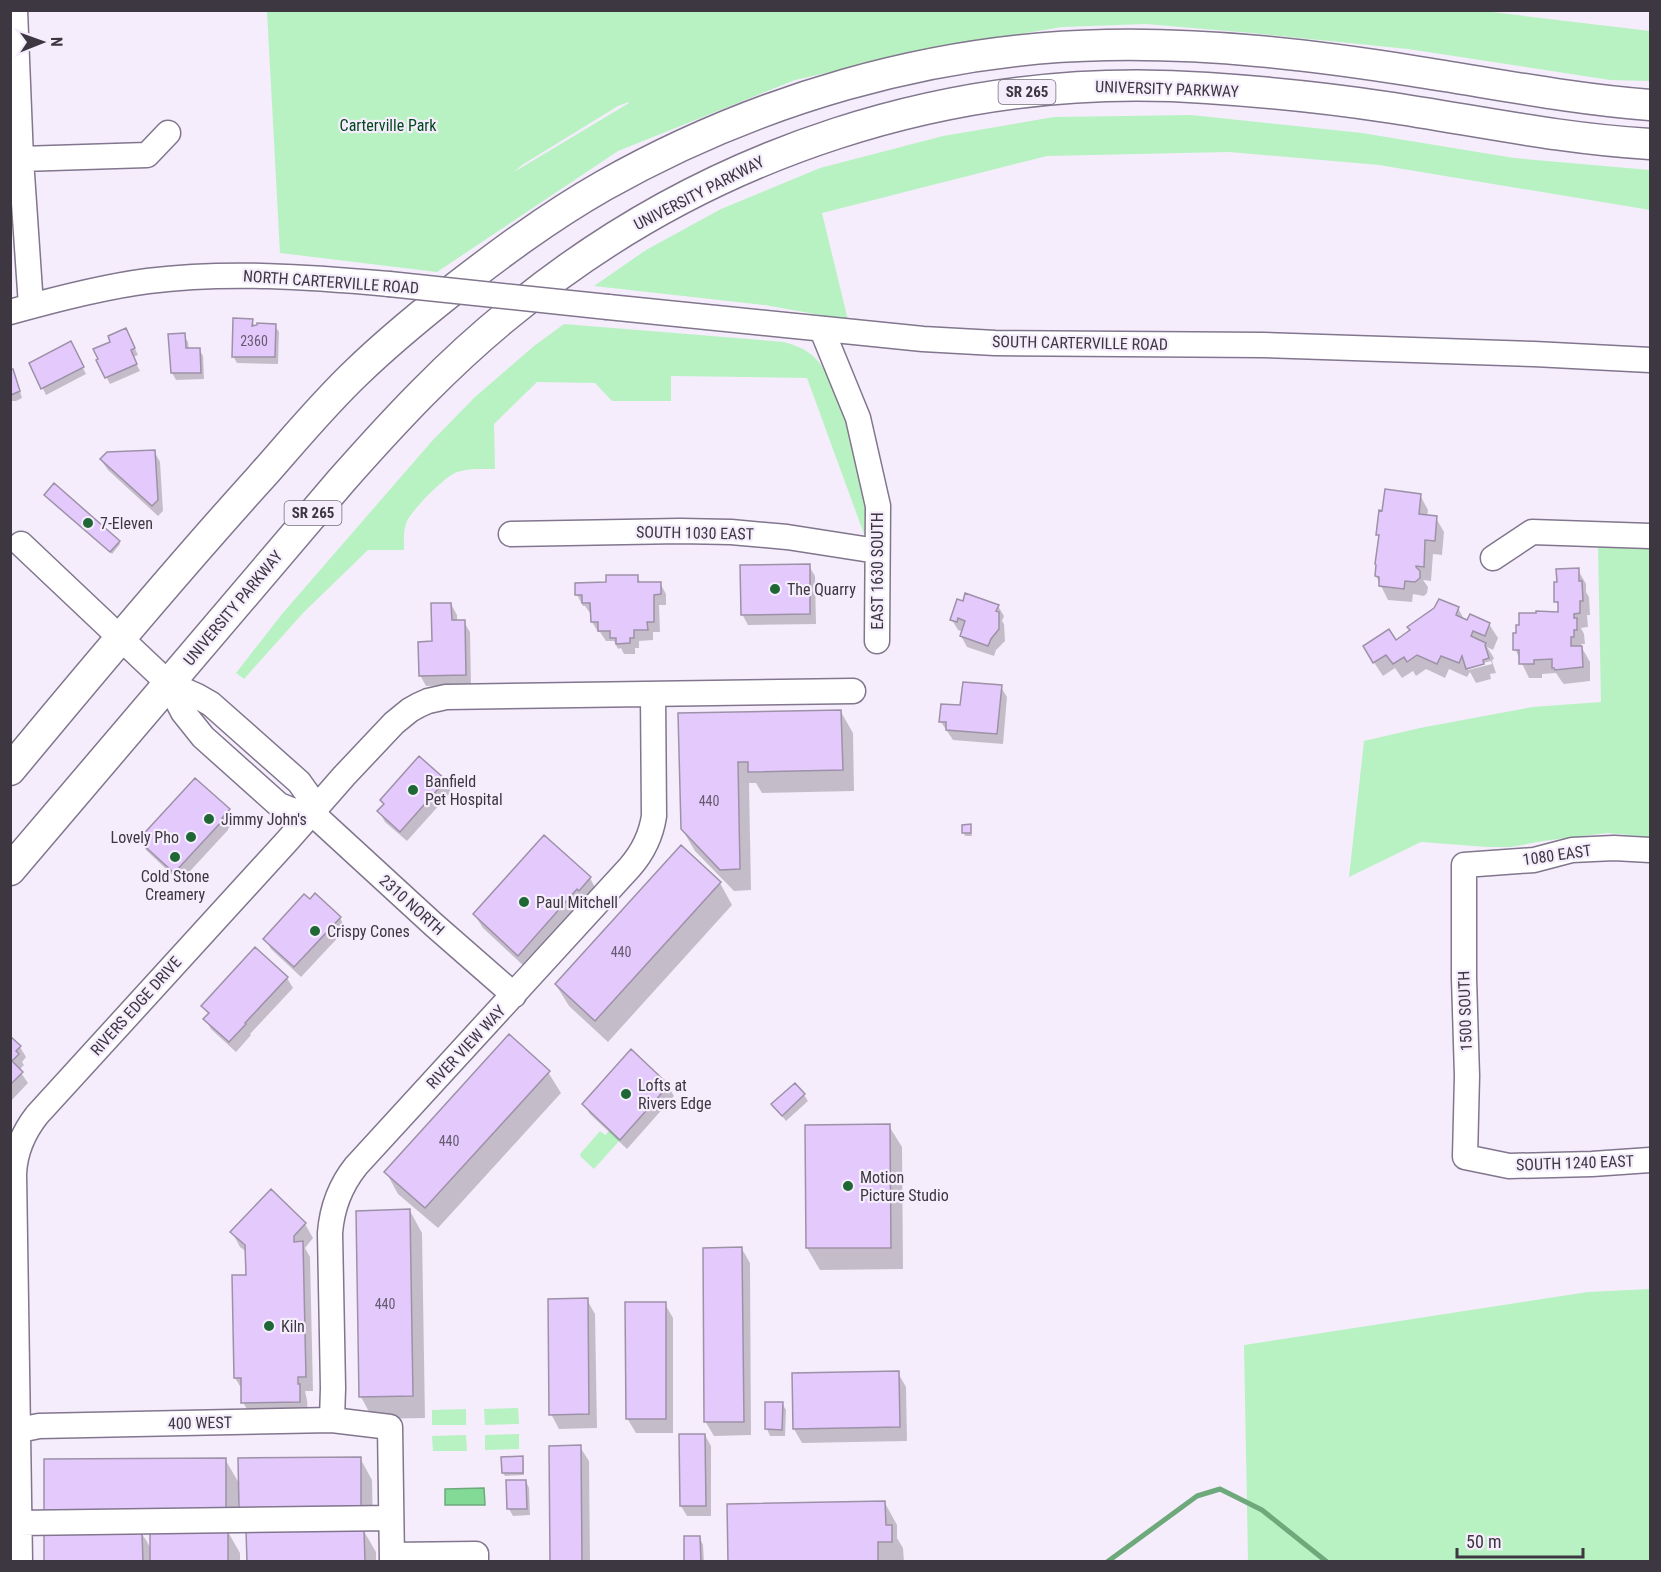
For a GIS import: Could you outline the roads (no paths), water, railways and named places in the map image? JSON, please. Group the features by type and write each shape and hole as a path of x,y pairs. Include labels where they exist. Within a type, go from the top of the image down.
{"main road":[{"path":"10,770 201,543 356,373 432,307 517,242 598,189 680,146 765,111 852,83 936,63 1017,51 1108,45 1199,47 1289,55 1410,70 1590,99 1650,105"},
{"name":"UNIVERSITY PARKWAY","path":"10,870 381,436 443,372 488,331 548,283 624,231 717,180 801,145 886,118 976,99 1044,90 1126,86 1213,88 1338,100 1549,134 1650,144"}],"street":[{"path":"15,10 21,159 21,309"},
{"path":"21,159 147,155 168,133"},
{"name":"NORTH CARTERVILLE ROAD","path":"21,309 94,290 149,281 229,275 308,276 511,297"},
{"name":"SOUTH CARTERVILLE ROAD","path":"511,297 822,330 995,343 1263,345 1522,353 1650,360"},
{"name":"EAST 1630 SOUTH","path":"822,330 858,418 878,506 877,641"},
{"name":"SOUTH 1030 EAST","path":"511,534 722,531 787,537 878,551"},
{"path":"1493,558 1532,532 1650,536"},
{"name":"2310 NORTH","path":"21,544 168,683 211,704 291,774 305,788 312,813 514,995"},
{"name":"RIVERS EDGE DRIVE","path":"20,1562 14,1432 14,1174 21,1140 37,1115 394,723 419,705 446,697 853,691"},
{"name":"RIVER VIEW WAY","path":"332,1420 330,1233 333,1208 342,1185 356,1166 630,867 644,848 654,816 652,694"},
{"name":"1080 EAST","path":"1464,865 1534,860 1572,850 1614,848 1650,850"},
{"name":"1500 SOUTH","path":"1464,865 1467,1076 1465,1157"},
{"name":"SOUTH 1240 EAST","path":"1465,1157 1509,1166 1650,1160"},
{"name":"400 WEST","path":"14,1432 39,1426 332,1420 390,1427 391,1518"},
{"path":"19,1514 391,1518 392,1558 476,1554 476,1562"}],"waterway":[{"path":"1107,1562 1197,1496 1220,1489 1262,1510 1327,1562"}],"place":[{"name":"7-Eleven","path":"88,523"},
{"name":"The Quarry","path":"775,589"},
{"name":"Banfield Pet Hospital","path":"413,790"},
{"name":"Jimmy John's","path":"209,819"},
{"name":"Lovely Pho","path":"191,837"},
{"name":"Cold Stone Creamery","path":"175,857"},
{"name":"Paul Mitchell","path":"524,902"},
{"name":"Crispy Cones","path":"315,931"},
{"name":"Lofts at Rivers Edge","path":"626,1094"},
{"name":"Motion Picture Studio","path":"848,1186"},
{"name":"Kiln","path":"269,1326"}],"park label":[{"name":"Carterville Park","path":"388,125"}]}
